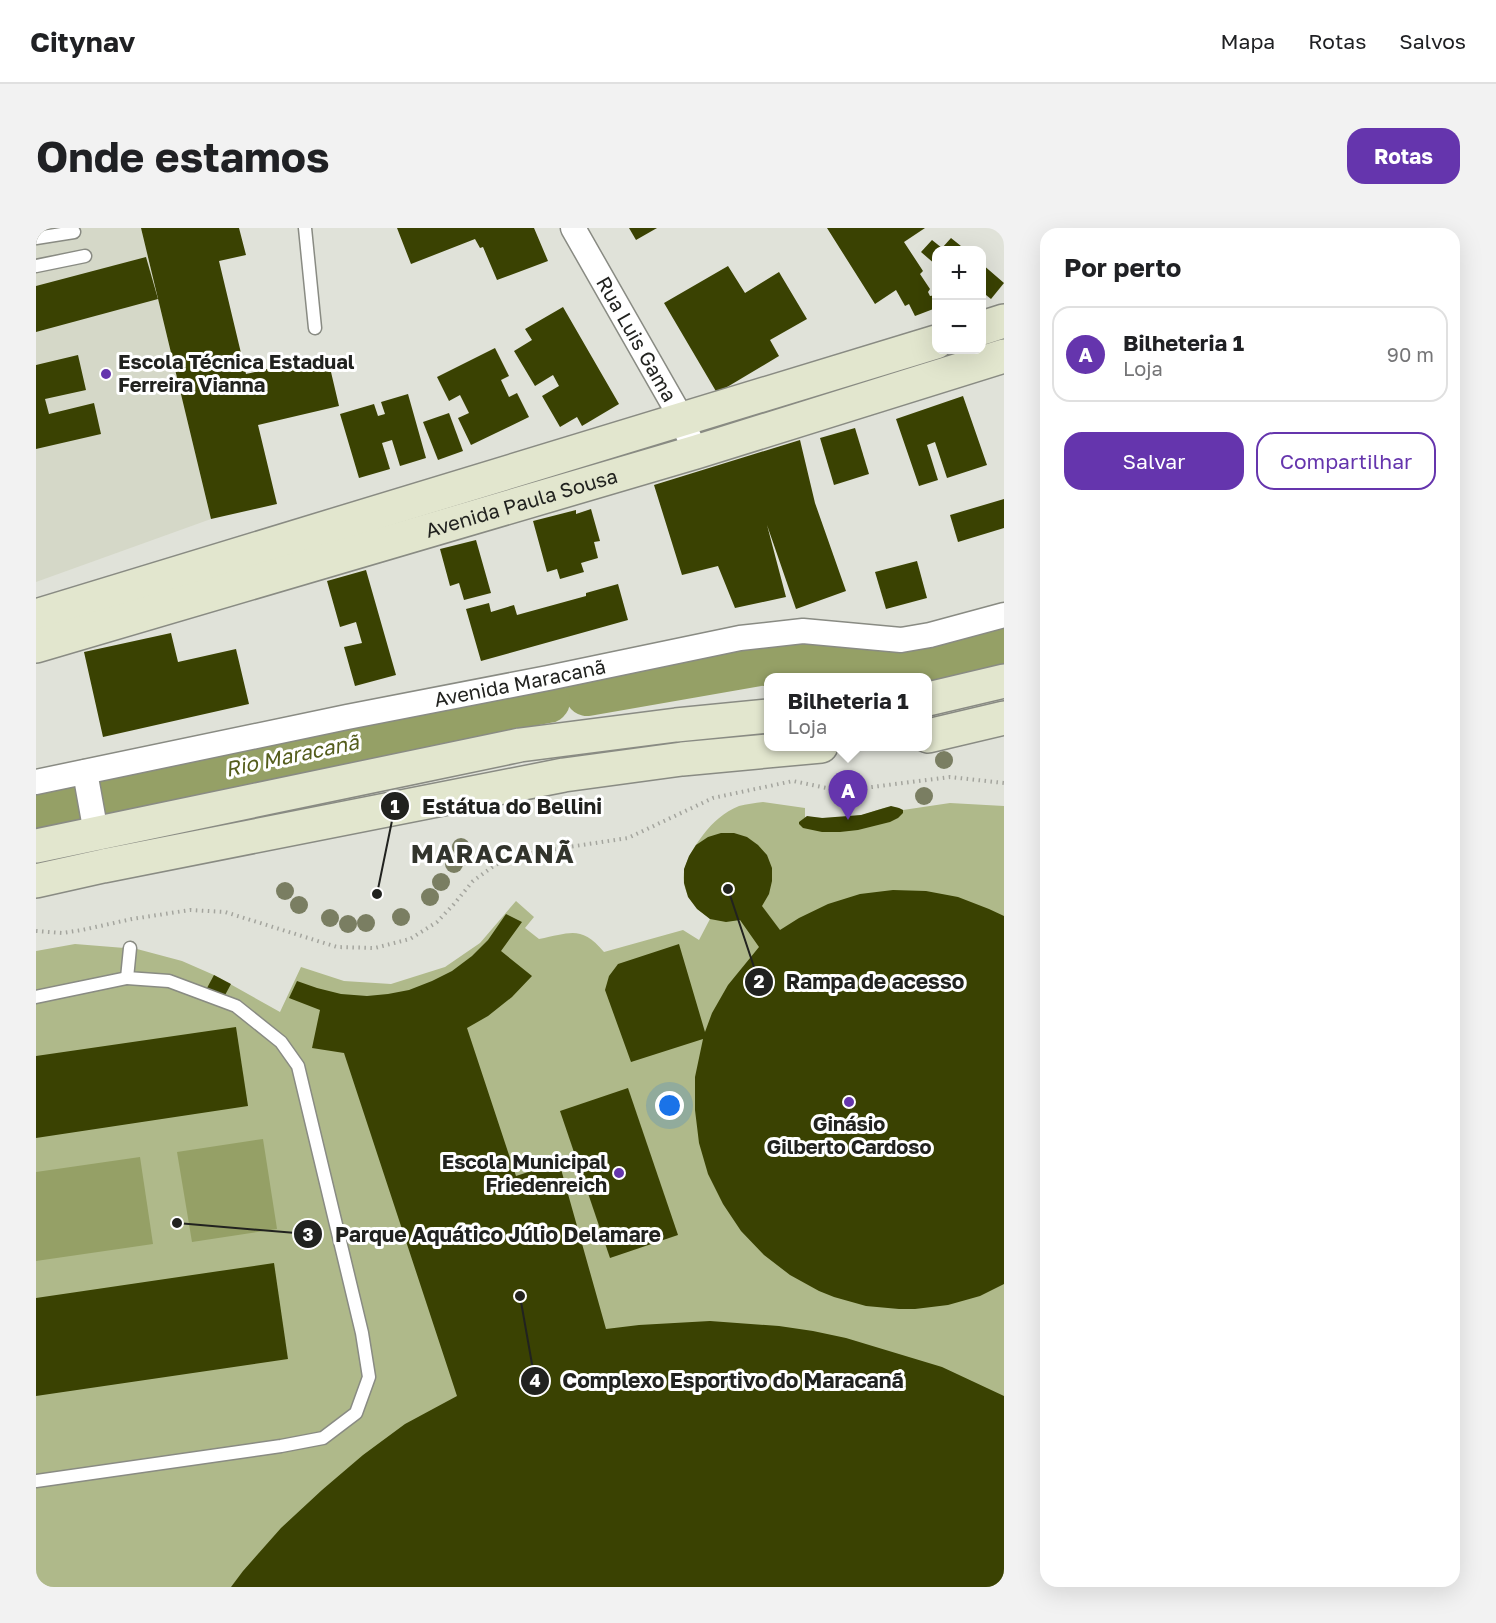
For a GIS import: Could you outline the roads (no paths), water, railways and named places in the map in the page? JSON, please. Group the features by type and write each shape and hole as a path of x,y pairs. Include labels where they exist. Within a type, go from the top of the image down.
{"street":[{"name":"Rua Luis Gama","path":"573,228 681,420 696,452"},
{"path":"986,326 1004,321"},
{"name":"Avenida Paula Sousa","path":"36,646 72,620 319,546 681,420 932,343"},
{"name":"Avenida Paula Sousa","path":"319,546 696,452 1004,356"},
{"name":"Avenida Maracanã","path":"36,782 86,781 347,717 740,638 803,631 901,640 930,635 1004,615"},
{"name":"Avenida Paula Sousa","path":"36,616 72,620"},
{"path":"932,698 1004,681"},
{"path":"36,846 95,828 520,745 764,716"},
{"path":"932,735 1004,718"},
{"path":"36,881 564,775 682,759 775,751"},
{"path":"86,781 95,828"}],"lane":[{"path":"305,228 315,328"},
{"path":"36,238 74,232"},
{"path":"36,266 85,256"},
{"path":"127,978 130,948"},
{"path":"36,998 127,978 169,981 236,1006 281,1042 298,1066 362,1334 369,1377 356,1413 323,1438 36,1481"}],"waterway":[{"name":"Rio Maracanã","path":"587,694 759,664 831,662 908,666 1004,644"},
{"name":"Rio Maracanã","path":"36,811 433,723 548,701"}],"place":[{"name":"Escola Técnica Estadual Ferreira Vianna","path":"106,374"},
{"name":"Bilheteria 1","path":"848,820"},
{"name":"Rampa de acesso","path":"728,889"},
{"name":"Estátua do Bellini","path":"377,894"},
{"name":"Ginásio Gilberto Cardoso","path":"849,1102"},
{"name":"Escola Municipal Friedenreich","path":"619,1173"},
{"name":"Parque Aquático Júlio Delamare","path":"177,1223"},
{"name":"Complexo Esportivo do Maracanã","path":"520,1296"}],"district":[{"name":"MARACANÃ","path":"493,854"}]}
